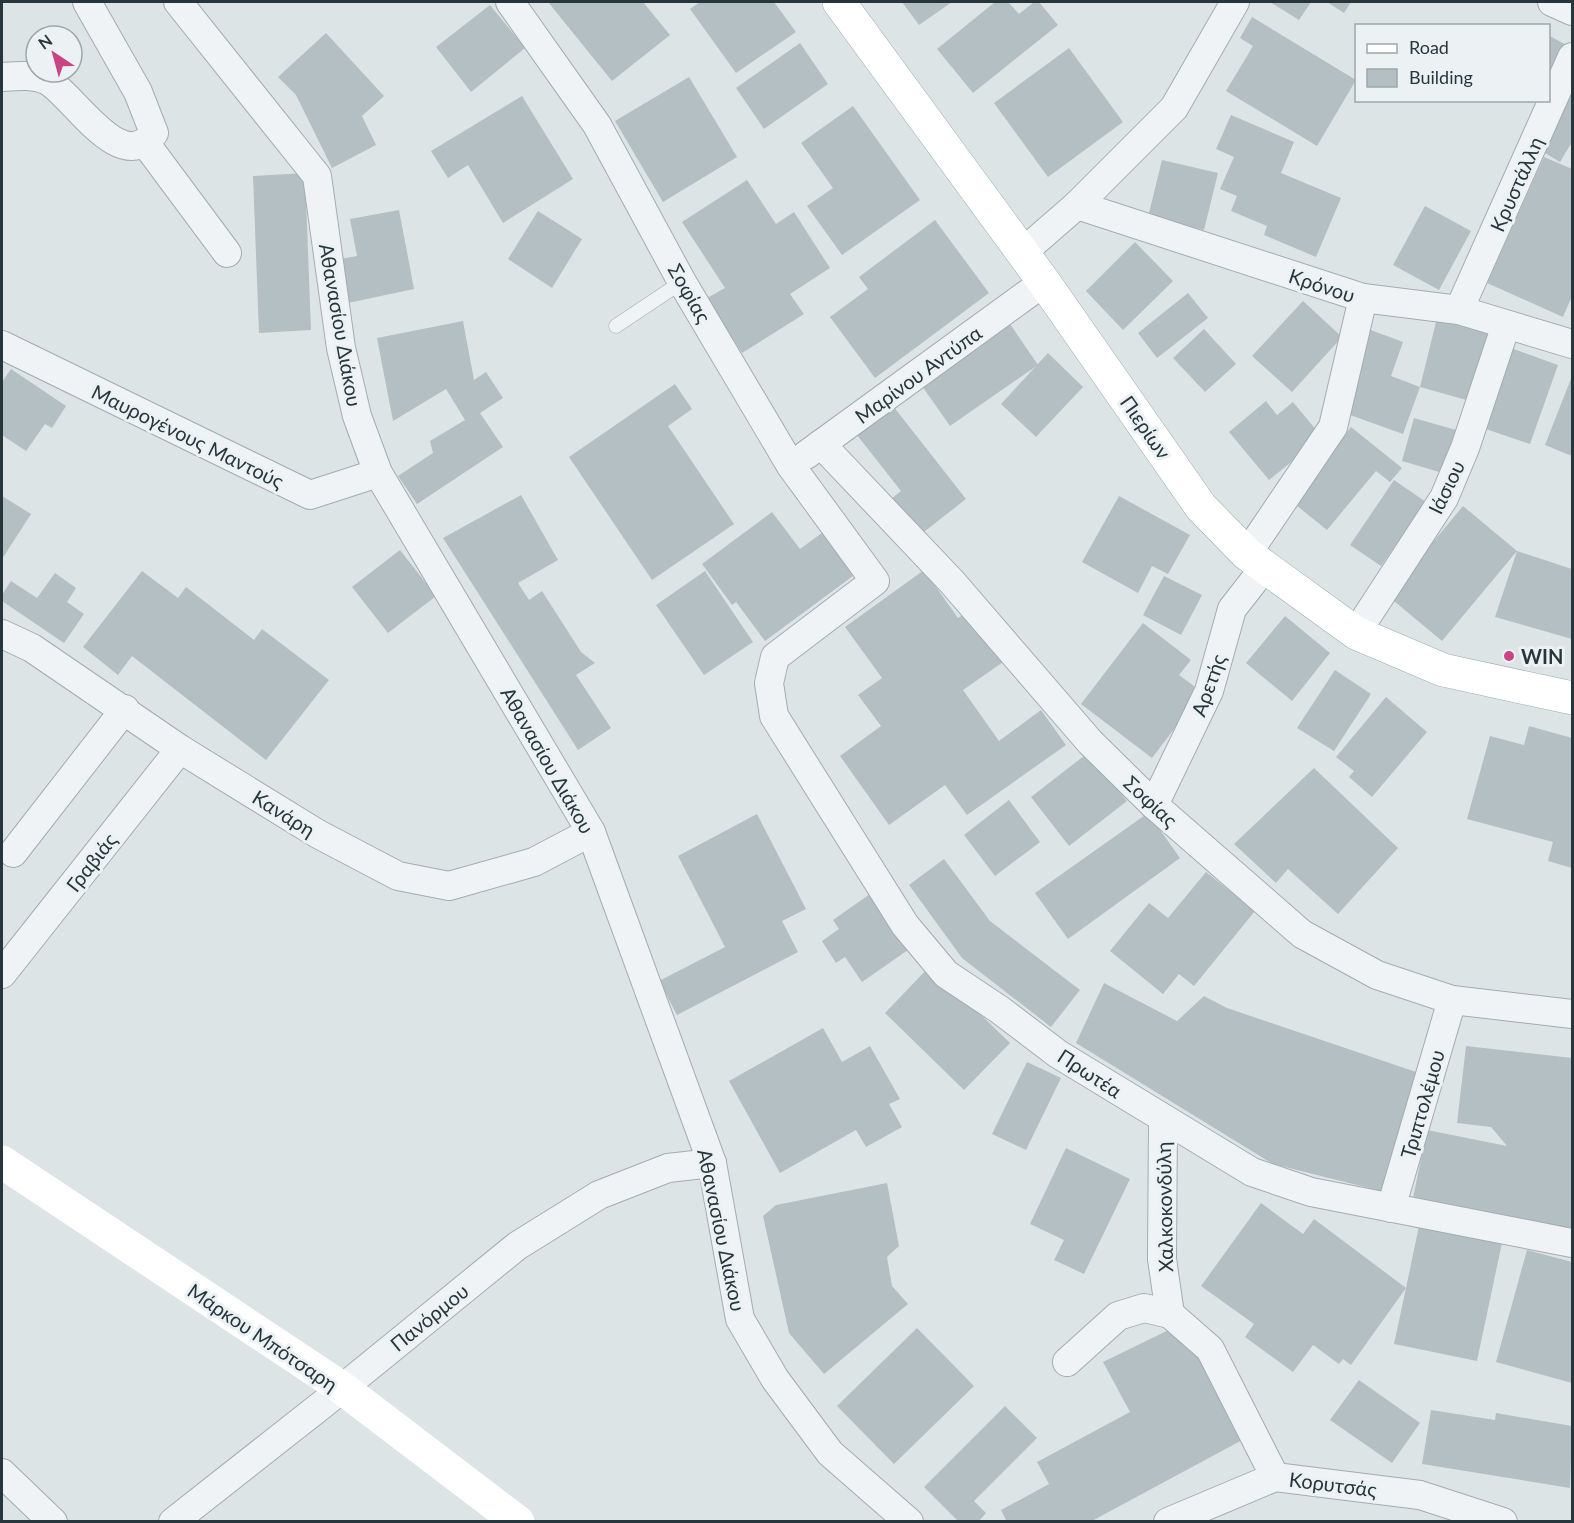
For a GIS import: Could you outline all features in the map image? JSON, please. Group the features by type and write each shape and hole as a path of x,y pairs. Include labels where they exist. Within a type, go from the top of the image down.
{"main road":[{"name":"Πιερίων","path":"839,2 1023,252 1201,507 1256,561 1356,633 1443,670 1572,698"},
{"name":"Μάρκου Μπότσαρη","path":"2,1162 342,1388 518,1521"}],"street":[{"path":"2,77 25,76 47,81 111,141 138,146 146,144 154,133 138,92 87,2"},
{"name":"Αθανασίου Διάκου","path":"178,2 317,176 341,348 357,416 378,473 591,832 712,1163 740,1319 775,1379 831,1453 909,1521"},
{"name":"Σοφίας","path":"510,2 597,125 682,282 791,465 875,581 775,657 769,683"},
{"path":"1023,252 1077,206 1174,108 1236,2"},
{"path":"1552,2 1572,11"},
{"name":"Κρυστάλλη","path":"1459,310 1572,57"},
{"path":"146,144 227,253"},
{"name":"Κρόνου","path":"1077,206 1363,298 1459,310 1572,344"},
{"name":"Μαρίνου Αντύπα","path":"791,465 1044,282"},
{"name":"Αρετής","path":"1154,805 1209,691 1232,609 1256,561 1333,427 1363,298"},
{"name":"Ιάσιου","path":"1356,633 1444,498 1465,448 1506,325"},
{"name":"Μαυρογένους Μαντούς","path":"2,345 310,495 378,473"},
{"name":"Σοφίας","path":"821,444 952,582 1090,742 1154,805 1302,934 1377,975 1452,1000 1572,1014"},
{"name":"Κανάρη","path":"2,634 32,648 180,749 318,834 398,876 449,886 534,862 591,832"},
{"name":"Πρωτέα","path":"769,683 774,716 905,925 946,974 1000,1010 1058,1054 1252,1172 1311,1191 1391,1209 1572,1243"},
{"path":"13,853 124,710"},
{"name":"Γραβιάς","path":"2,974 180,749"},
{"name":"Τριπτολέμου","path":"1391,1209 1452,1000"},
{"name":"Χαλκοκονδύλη","path":"1163,1119 1162,1259 1170,1314"},
{"name":"Πανόρμου","path":"173,1521 517,1246 600,1195 668,1168 712,1163"},
{"path":"1067,1362 1118,1316 1144,1308 1170,1314 1210,1349 1275,1477"},
{"path":"2,1473 52,1521"},
{"name":"Κορυτσάς","path":"1168,1521 1275,1477 1420,1496 1503,1521"}],"lane":[{"path":"616,326 682,282"}],"building":[{"path":"548,2 643,2 670,35 612,81"},
{"path":"700,2 774,2 796,32 736,73 690,9"},
{"path":"902,2 952,2 919,25"},
{"path":"995,2 1008,2 1019,14 1034,2 1039,2 1058,25 973,93 937,49"},
{"path":"1270,2 1311,2 1299,20"},
{"path":"1327,2 1351,2 1344,13"},
{"path":"490,5 525,48 471,92 436,47"},
{"path":"1252,17 1355,79 1317,146 1226,91 1253,46 1240,38"},
{"path":"326,33 384,96 362,116 376,145 332,168 296,95 278,77"},
{"path":"1550,36 1570,47 1556,72 1550,69"},
{"path":"800,43 828,84 764,129 736,88"},
{"path":"1069,48 1123,122 1048,177 994,103"},
{"path":"1572,74 1572,142 1560,162 1535,147"},
{"path":"689,77 737,157 663,202 615,121"},
{"path":"522,96 573,179 503,223 468,165 448,178 431,151"},
{"path":"853,106 920,200 842,255 807,206 833,188 801,143"},
{"path":"1231,115 1294,142 1281,173 1341,198 1316,257 1264,235 1267,226 1231,211 1237,196 1220,189 1234,157 1216,149"},
{"path":"1544,157 1572,169 1572,296 1563,317 1487,283"},
{"path":"1162,160 1218,173 1204,230 1148,217"},
{"path":"305,173 311,330 259,333 253,176"},
{"path":"747,180 776,224 794,212 830,268 790,294 804,314 742,353 707,298 725,288 682,222"},
{"path":"1425,206 1471,231 1439,290 1393,265"},
{"path":"399,210 414,289 348,303 340,259 357,256 350,219"},
{"path":"538,211 582,239 552,288 508,259"},
{"path":"935,220 989,293 875,378 830,317 868,289 859,277"},
{"path":"1135,242 1173,281 1123,330 1086,291"},
{"path":"1188,293 1208,318 1157,358 1138,333"},
{"path":"1303,301 1342,337 1292,392 1252,356"},
{"path":"1437,318 1489,333 1470,401 1420,387"},
{"path":"463,321 474,380 486,372 503,398 480,413 503,447 417,504 398,476 433,453 430,441 465,420 446,389 393,421 377,338"},
{"path":"1010,324 1038,365 950,426 922,386"},
{"path":"1204,329 1236,364 1205,392 1173,358"},
{"path":"1368,329 1403,342 1391,376 1420,387 1403,434 1339,411"},
{"path":"1511,348 1558,365 1530,444 1483,428"},
{"path":"1048,353 1083,387 1036,437 1001,404"},
{"path":"11,369 66,406 52,428 45,424 26,451 2,435 2,382"},
{"path":"1572,376 1572,456 1545,445"},
{"path":"675,384 692,409 668,426 734,524 652,580 569,457"},
{"path":"1266,401 1277,415 1293,402 1322,437 1269,480 1229,432"},
{"path":"893,406 966,499 920,535 891,499 901,491 857,435"},
{"path":"1414,418 1456,430 1443,473 1402,461"},
{"path":"1351,427 1402,468 1390,482 1376,471 1327,530 1291,501"},
{"path":"1394,480 1426,502 1381,566 1350,545"},
{"path":"521,495 558,560 518,583 529,600 542,591 581,652 595,663 576,675 611,728 578,750 443,538"},
{"path":"2,496 31,514 2,559"},
{"path":"1119,496 1190,535 1168,574 1152,566 1138,593 1082,562"},
{"path":"1463,506 1517,551 1442,641 1388,596"},
{"path":"772,512 800,549 826,530 857,573 765,641 736,602 732,605 702,564"},
{"path":"400,550 436,596 388,633 352,587"},
{"path":"1517,551 1572,569 1572,639 1495,617"},
{"path":"924,570 958,618 970,610 1006,660 963,690 999,741 1041,710 1066,745 967,815 945,785 889,825 840,756 881,726 858,695 882,678 845,627"},
{"path":"142,571 178,598 186,587 254,640 262,629 329,680 266,760 132,656 118,675 83,647"},
{"path":"705,571 753,642 704,675 656,605"},
{"path":"55,573 76,588 67,602 84,614 64,643 2,601 2,595 11,581 37,598"},
{"path":"1164,576 1202,595 1181,635 1143,615"},
{"path":"1285,616 1330,653 1292,701 1246,663"},
{"path":"1143,623 1191,660 1179,675 1202,692 1152,758 1081,704"},
{"path":"1335,670 1371,694 1334,751 1297,728"},
{"path":"1386,697 1427,732 1372,797 1349,777 1354,771 1336,757"},
{"path":"1529,726 1572,738 1572,868 1548,861 1553,842 1467,819 1490,736 1524,745"},
{"path":"1089,752 1127,801 1069,846 1031,797"},
{"path":"1314,768 1398,848 1338,914 1288,869 1276,883 1234,844"},
{"path":"1009,800 1040,842 995,876 964,835"},
{"path":"1148,813 1180,858 1068,939 1035,893"},
{"path":"757,814 806,909 782,921 798,952 677,1015 659,981 725,947 678,856"},
{"path":"944,859 990,921 1080,990 1051,1027 962,958 909,885"},
{"path":"1206,872 1255,911 1194,986 1179,974 1163,994 1110,951 1149,903 1168,918"},
{"path":"870,894 908,950 862,982 845,957 836,963 822,941 839,929 833,920"},
{"path":"930,966 1010,1043 964,1090 885,1013"},
{"path":"1104,983 1177,1021 1204,996 1227,1008 1419,1073 1385,1192 1273,1164 1076,1043"},
{"path":"823,1028 842,1062 870,1046 900,1099 889,1104 902,1127 866,1147 856,1130 780,1173 729,1081"},
{"path":"1466,1046 1572,1058 1572,1235 1412,1203 1427,1130 1507,1146 1491,1127 1457,1123"},
{"path":"1027,1062 1061,1078 1026,1150 992,1134"},
{"path":"1066,1148 1130,1179 1084,1274 1054,1260 1064,1240 1030,1224"},
{"path":"887,1183 899,1246 887,1257 892,1286 908,1304 824,1374 789,1333 763,1216 776,1205"},
{"path":"1261,1203 1303,1234 1314,1219 1406,1288 1351,1365 1343,1359 1339,1364 1313,1345 1293,1372 1245,1337 1254,1324 1201,1286"},
{"path":"1420,1221 1503,1238 1477,1361 1394,1344"},
{"path":"1527,1250 1572,1262 1572,1383 1496,1362"},
{"path":"1181,1324 1246,1438 1090,1522 1007,1522 1001,1510 1049,1484 1037,1462 1130,1412 1103,1362"},
{"path":"917,1328 974,1386 894,1464 837,1406"},
{"path":"1359,1380 1420,1423 1392,1463 1330,1420"},
{"path":"1005,1406 1037,1438 974,1501 986,1513 978,1522 959,1522 924,1487"},
{"path":"1431,1410 1495,1420 1496,1413 1572,1426 1570,1488 1422,1464"}],"place":[{"name":"WIN","path":"1509,656"}]}
